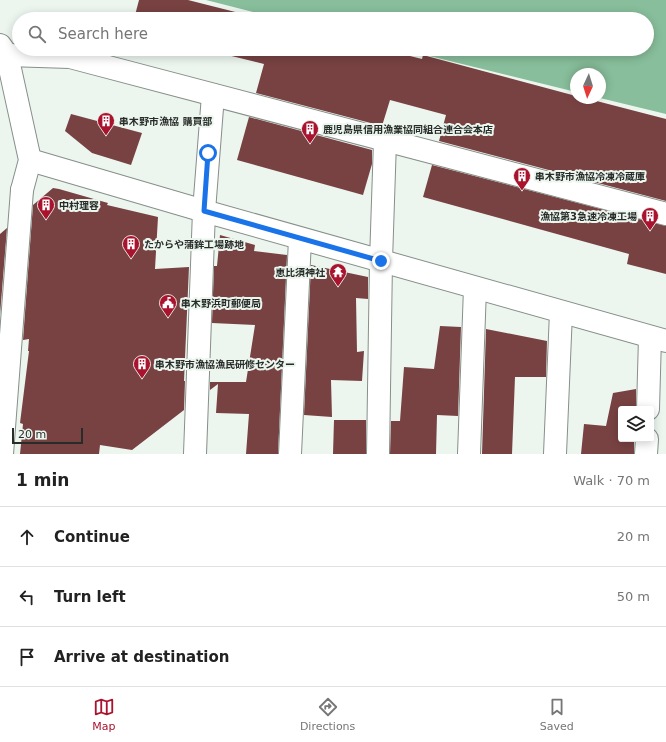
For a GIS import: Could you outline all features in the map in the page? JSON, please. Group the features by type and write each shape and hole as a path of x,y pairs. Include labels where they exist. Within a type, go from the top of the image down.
{"street":[{"path":"2,454 22,190 30,160 4,50"},
{"path":"61,56 70,57 213,94 666,214"},
{"path":"195,454 204,211 213,94"},
{"path":"378,454 381,261 385,140"},
{"path":"30,160 300,239 658,339 648,406"},
{"path":"290,454 300,239"},
{"path":"470,454 475,288"},
{"path":"555,454 561,312"},
{"path":"646,454 647,442"}],"shaded area":[{"path":"206,0 666,0 666,114 606,99 606,68 570,68 570,91 429,56 654,56 654,12 253,12"}],"building":[{"path":"139,0 188,0 235,12 136,12"},
{"path":"231,56 410,56 422,59 423,56 427,56 570,94 570,104 606,103 666,119 666,201 439,141 446,115 390,100 382,126 256,93 264,64"},
{"name":"串木野市漁協 購買部","path":"71,114 142,133 131,165 92,153 65,131"},
{"name":"鹿児島県信用漁業協同組合連合会本店","path":"249,117 372,150 372,164 363,195 237,160"},
{"path":"432,165 666,226 666,274 627,264 629,254 423,197"},
{"path":"53,188 108,203 107,205 158,217 155,269 189,267 184,410 132,450 100,445 99,454 20,454 23,424 20,423 29,351 29,339 23,340 33,205"},
{"path":"7,228 0,315 0,234"},
{"path":"220,235 255,245 254,251 287,255 278,454 246,454 249,414 216,413 218,384 210,390 210,382 246,382 255,325 212,323 214,266 217,266"},
{"path":"311,265 368,277 368,299 356,298 357,352 364,351 362,381 331,380 332,417 304,415"},
{"path":"440,326 461,327 458,416 437,415 436,454 390,454 391,421 400,421 404,367 434,369"},
{"path":"486,329 547,341 546,377 515,377 512,454 482,454"},
{"path":"636,389 636,406 618,406 618,442 634,442 634,454 581,454 584,424 606,426 613,393"},
{"path":"334,420 366,420 366,454 333,454"}],"place":[{"name":"串木野市漁協 購買部","path":"106,136"},
{"name":"鹿児島県信用漁業協同組合連合会本店","path":"310,144"},
{"name":"串木野市漁協冷凍冷蔵庫","path":"522,191"},
{"name":"中村理容","path":"46,220"},
{"name":"漁協第3急速冷凍工場","path":"650,231"},
{"name":"たからや蒲鉾工場跡地","path":"131,259"},
{"name":"恵比須神社","path":"338,287"},
{"name":"串木野浜町郵便局","path":"168,318"},
{"name":"串木野市漁協漁民研修センター","path":"142,379"}],"route":[{"path":"208,153 204,211 381,261"}]}
